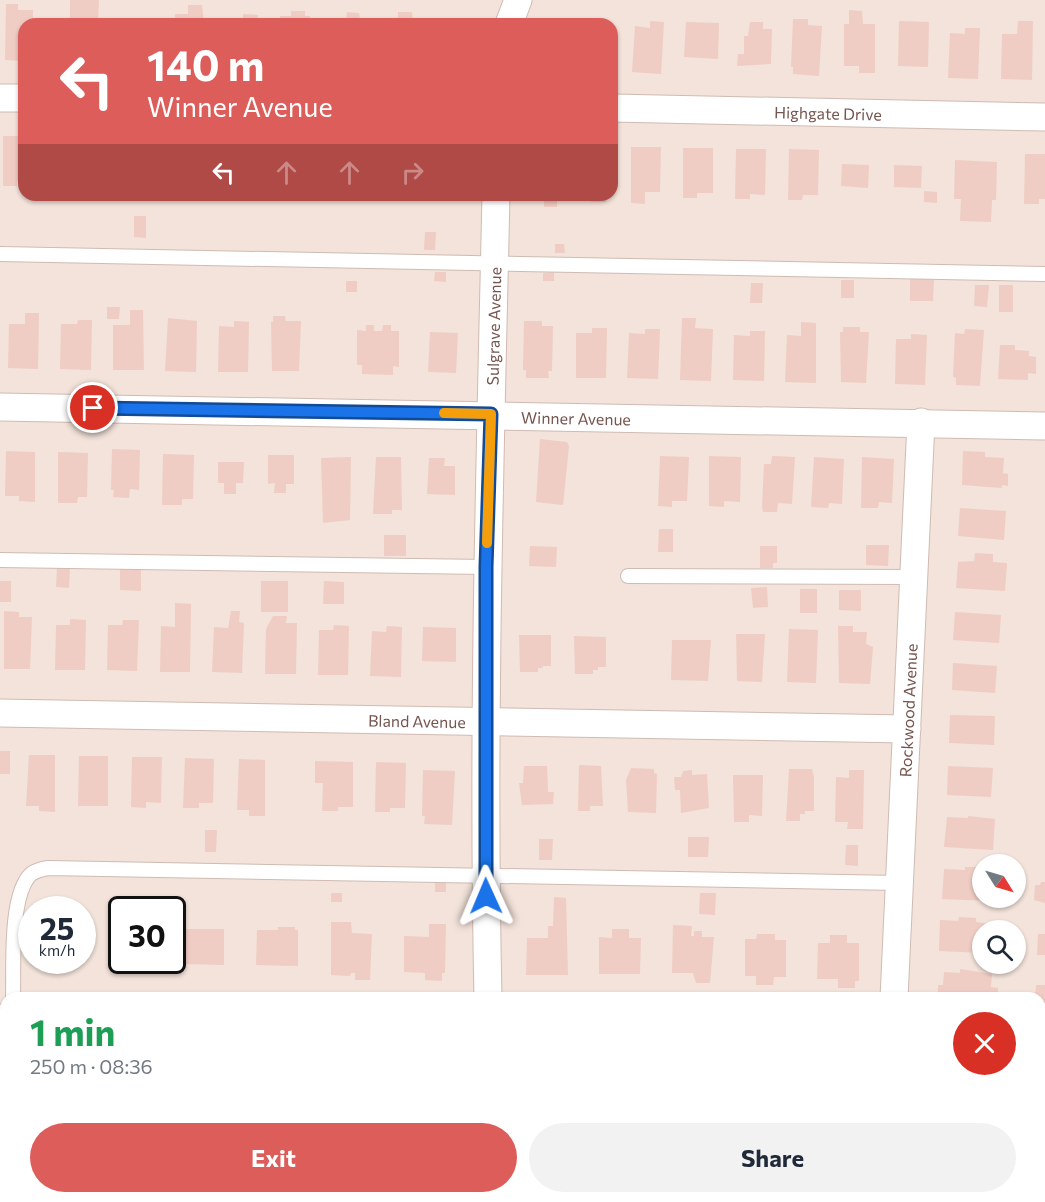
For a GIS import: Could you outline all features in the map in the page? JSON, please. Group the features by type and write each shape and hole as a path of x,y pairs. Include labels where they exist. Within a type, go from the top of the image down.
{"street":[{"path":"511,18 518,0"},
{"path":"0,98 18,98"},
{"name":"Highgate Drive","path":"618,108 1045,117"},
{"name":"Sulgrave Avenue","path":"488,992 485,875 486,567 496,201"},
{"name":"Winner Avenue","path":"0,407 491,414 1045,426"},
{"name":"Rockwood Avenue","path":"894,992 921,422"},
{"name":"Bland Avenue","path":"0,712 907,729"}],"lane":[{"path":"0,254 1045,274"},
{"path":"0,560 486,567"},
{"path":"628,576 914,577"},
{"path":"13,992 17,901 24,883 32,873 48,868 899,883"}],"shaded area":[{"path":"0,0 1045,0 1045,992 0,992"}],"building":[{"path":"70,0 99,0 98,18 70,18"},
{"path":"6,4 18,4 18,10 33,10 33,18 18,18 18,61 5,60"},
{"path":"188,5 202,5 203,18 175,18 175,14 188,14"},
{"path":"849,10 862,11 863,24 875,24 875,73 859,73 859,66 844,66 844,24 849,24"},
{"path":"291,11 305,11 305,16 310,16 310,18 280,18 280,16 291,16"},
{"path":"347,12 359,13 360,18 346,18"},
{"path":"398,12 412,12 412,18 398,18"},
{"path":"243,14 258,15 258,18 243,18"},
{"path":"793,19 808,19 808,25 822,26 819,76 793,74 793,67 791,67"},
{"path":"650,21 664,22 661,74 632,72 635,26 650,28"},
{"path":"899,21 929,22 928,67 898,66"},
{"path":"1018,21 1033,21 1032,80 1001,79 1002,34 1017,34"},
{"path":"686,22 719,23 718,59 684,57"},
{"path":"750,22 763,22 763,29 772,29 771,64 737,66 738,54 744,54 744,36 748,36"},
{"path":"965,28 980,28 978,79 948,78 950,33 965,34"},
{"path":"3,136 18,136 17,186 3,186"},
{"path":"631,147 661,147 660,192 645,192 645,204 631,203"},
{"path":"683,148 713,148 713,193 697,193 697,198 683,198"},
{"path":"736,149 766,149 765,195 750,194 750,199 735,199"},
{"path":"789,149 819,150 818,195 803,195 802,200 788,200"},
{"path":"1025,154 1045,154 1045,199 1039,199 1039,204 1024,204"},
{"path":"955,160 997,162 996,200 992,200 991,222 960,221 961,199 954,199"},
{"path":"842,164 869,165 868,188 841,186"},
{"path":"894,165 922,166 921,188 894,187"},
{"path":"924,191 937,192 937,203 924,202"},
{"path":"544,201 557,201 557,207 544,207"},
{"path":"134,216 146,216 146,238 134,237"},
{"path":"425,232 436,232 435,250 424,250"},
{"path":"555,244 564,244 565,253 555,253"},
{"path":"435,272 446,272 446,282 434,281"},
{"path":"554,272 554,281 543,281 543,273"},
{"path":"910,279 934,279 933,301 910,301"},
{"path":"841,280 854,280 854,298 841,298"},
{"path":"346,281 357,281 357,292 346,292"},
{"path":"751,283 763,283 762,303 750,303"},
{"path":"975,285 989,285 987,307 974,306"},
{"path":"999,285 1013,285 1013,312 999,312"},
{"path":"107,307 120,307 119,319 107,319"},
{"path":"130,310 143,310 144,370 113,370 113,325 130,325"},
{"path":"25,313 39,313 38,369 8,368 9,324 25,324"},
{"path":"273,316 285,316 286,321 301,321 299,371 272,371 271,322 273,322"},
{"path":"168,318 197,321 196,372 165,371"},
{"path":"682,318 696,318 695,328 713,329 711,381 680,380"},
{"path":"78,320 92,320 91,370 60,369 61,324 77,324"},
{"path":"234,321 249,322 248,372 218,372 219,326 234,327"},
{"path":"524,321 542,321 542,326 553,326 552,371 548,371 549,378 526,378 526,370 523,370"},
{"path":"801,322 816,323 816,383 785,382 787,335 801,336"},
{"path":"366,325 374,325 374,331 382,331 383,325 391,325 391,331 399,331 399,367 393,366 393,375 362,374 362,365 357,365 357,330 366,331"},
{"path":"843,327 860,327 860,332 869,332 866,383 841,382 840,332 843,332"},
{"path":"592,328 607,328 606,378 576,378 576,333 592,333"},
{"path":"645,329 660,329 658,379 627,378 629,333 645,334"},
{"path":"965,329 984,330 980,386 956,385 956,378 953,377 955,333 964,334"},
{"path":"750,331 765,331 764,381 733,380 734,335 750,336"},
{"path":"430,332 458,333 456,373 428,372"},
{"path":"911,334 927,335 925,385 895,384 896,339 911,339"},
{"path":"1000,345 1015,345 1015,350 1029,351 1029,356 1036,357 1036,374 1028,373 1028,380 998,379"},
{"path":"540,439 567,442 569,446 563,505 536,502"},
{"path":"112,449 140,450 139,490 130,489 129,498 113,497 114,490 111,490"},
{"path":"6,451 35,452 35,502 19,501 19,496 5,496"},
{"path":"963,451 985,452 985,457 1004,458 1003,473 1008,474 1008,486 1002,485 1002,488 962,485"},
{"path":"58,452 88,453 87,497 78,497 77,503 58,503"},
{"path":"163,454 194,455 193,499 182,499 182,505 162,505"},
{"path":"268,455 294,455 294,484 286,484 286,493 274,493 275,483 268,484"},
{"path":"660,456 689,457 687,501 672,501 672,507 658,506"},
{"path":"709,456 741,457 740,502 724,501 724,507 709,506"},
{"path":"772,456 795,457 792,504 778,503 777,512 763,512 764,464 771,464"},
{"path":"351,457 350,520 323,523 321,458"},
{"path":"376,457 401,457 402,510 392,510 392,514 373,514"},
{"path":"814,457 844,459 842,504 829,503 828,508 811,507"},
{"path":"862,457 894,459 892,503 879,502 878,508 861,508"},
{"path":"429,458 445,458 444,466 455,466 455,495 427,494"},
{"path":"218,462 244,462 243,483 236,483 236,494 224,494 224,483 218,483"},
{"path":"960,508 1006,511 1004,540 958,536"},
{"path":"659,529 673,529 673,552 658,552"},
{"path":"384,535 406,535 406,556 384,556"},
{"path":"866,545 889,545 888,566 866,565"},
{"path":"530,546 557,547 556,567 529,566"},
{"path":"760,546 777,546 777,563 773,563 773,568 760,568"},
{"path":"975,553 993,554 993,562 1007,563 1005,591 956,588 958,562 974,561"},
{"path":"57,568 70,568 69,588 56,587"},
{"path":"120,569 141,570 141,591 120,590"},
{"path":"0,581 11,581 11,602 0,602"},
{"path":"261,581 288,581 288,612 261,612"},
{"path":"324,581 344,582 344,604 323,604"},
{"path":"767,587 768,607 753,608 751,588"},
{"path":"800,589 817,589 817,613 800,613"},
{"path":"839,590 861,590 861,611 839,610"},
{"path":"175,603 191,604 190,672 160,672 161,626 175,627"},
{"path":"4,611 19,612 19,617 32,617 30,669 4,669"},
{"path":"231,611 240,611 239,622 244,623 242,673 212,672 214,627 228,628"},
{"path":"955,612 1001,615 999,643 953,640"},
{"path":"273,616 287,616 286,623 297,623 296,674 265,674 266,629"},
{"path":"70,619 86,620 85,670 55,670 56,625 70,625"},
{"path":"123,620 139,620 137,671 107,670 108,625 122,625"},
{"path":"334,625 349,626 348,675 318,675 319,630 333,630"},
{"path":"387,626 402,627 401,677 370,676 372,631 386,632"},
{"path":"838,626 853,626 853,632 867,632 866,644 873,647 870,684 839,683"},
{"path":"423,627 456,628 456,662 422,661"},
{"path":"789,629 818,630 816,683 787,682"},
{"path":"736,634 765,634 762,682 737,681"},
{"path":"519,635 551,635 551,666 538,668 538,672 520,672"},
{"path":"574,636 606,637 606,667 598,667 598,670 593,670 593,674 575,674"},
{"path":"672,640 711,640 708,681 671,680"},
{"path":"953,663 997,666 995,693 952,690"},
{"path":"950,715 995,716 994,745 949,743"},
{"path":"0,751 10,751 10,774 0,774"},
{"path":"29,755 55,755 55,812 39,811 39,806 26,806"},
{"path":"79,756 108,756 108,806 78,806"},
{"path":"132,757 162,757 161,803 146,802 146,808 131,807"},
{"path":"185,758 214,759 213,803 199,803 199,808 183,808"},
{"path":"239,759 265,760 265,816 249,816 249,810 237,810"},
{"path":"315,761 353,762 353,807 338,807 338,811 322,811 323,783 315,783"},
{"path":"376,762 406,763 405,808 390,808 390,812 375,812"},
{"path":"579,765 601,766 603,806 590,806 590,811 578,811"},
{"path":"524,766 547,766 548,792 554,792 553,804 522,805 519,783 523,783"},
{"path":"948,766 993,768 991,797 947,795"},
{"path":"631,768 654,769 654,773 657,774 656,813 628,812 626,780"},
{"path":"789,769 812,769 814,777 814,811 805,811 805,814 800,814 800,821 786,821"},
{"path":"423,770 455,771 452,825 424,824 425,816 422,816"},
{"path":"692,770 692,775 707,774 709,808 681,813 680,790 675,790 674,777 681,777 683,771"},
{"path":"849,770 864,770 863,829 847,829 848,822 835,822 836,777 849,778"},
{"path":"733,775 763,775 762,816 749,815 749,822 734,822"},
{"path":"968,816 995,819 993,850 944,847 947,817 968,818"},
{"path":"205,830 217,830 216,852 205,852"},
{"path":"688,837 709,837 708,857 688,857"},
{"path":"539,839 553,839 552,860 539,860"},
{"path":"846,845 858,845 858,866 845,865"},
{"path":"965,867 972,867 972,900 942,899 944,869 965,870"},
{"path":"1041,882 1045,882 1045,903 1034,900 1035,885 1040,885"},
{"path":"435,883 446,883 446,892 435,892"},
{"path":"331,893 342,893 342,902 331,902"},
{"path":"700,893 716,893 715,915 699,914"},
{"path":"554,897 566,898 568,975 526,975 527,938 548,938 548,926 553,926"},
{"path":"959,917 976,918 972,920 972,953 939,951 940,920 958,921"},
{"path":"331,922 351,922 352,933 372,934 370,980 355,980 355,973 351,973 350,976 331,975"},
{"path":"429,924 446,924 445,973 442,973 442,981 425,980 425,973 404,972 404,936 429,937"},
{"path":"673,925 692,926 691,936 694,936 694,931 702,931 702,937 714,937 710,983 696,983 693,973 672,973"},
{"path":"278,927 295,927 295,930 298,930 298,966 256,965 257,930 278,930"},
{"path":"186,929 224,929 224,965 186,964"},
{"path":"612,929 629,929 629,938 641,938 640,974 599,974 599,937 612,938"},
{"path":"757,934 775,934 775,940 786,940 786,977 774,977 773,985 756,985 756,976 745,976 745,939 756,939"},
{"path":"1038,934 1045,934 1045,955 1037,955"},
{"path":"830,935 847,935 847,943 859,943 859,981 855,981 855,988 838,988 838,979 817,979 818,943 830,943"},
{"path":"960,969 972,971 972,974 992,974 991,987 998,988 998,992 938,992 938,985 943,985 944,972 960,973"},
{"path":"1036,985 1045,985 1045,992 1035,992"}],"slow traffic":[{"path":"444,413 491,414 487,543"}],"route":[{"path":"93,408 491,414 486,567 486,896"}]}
